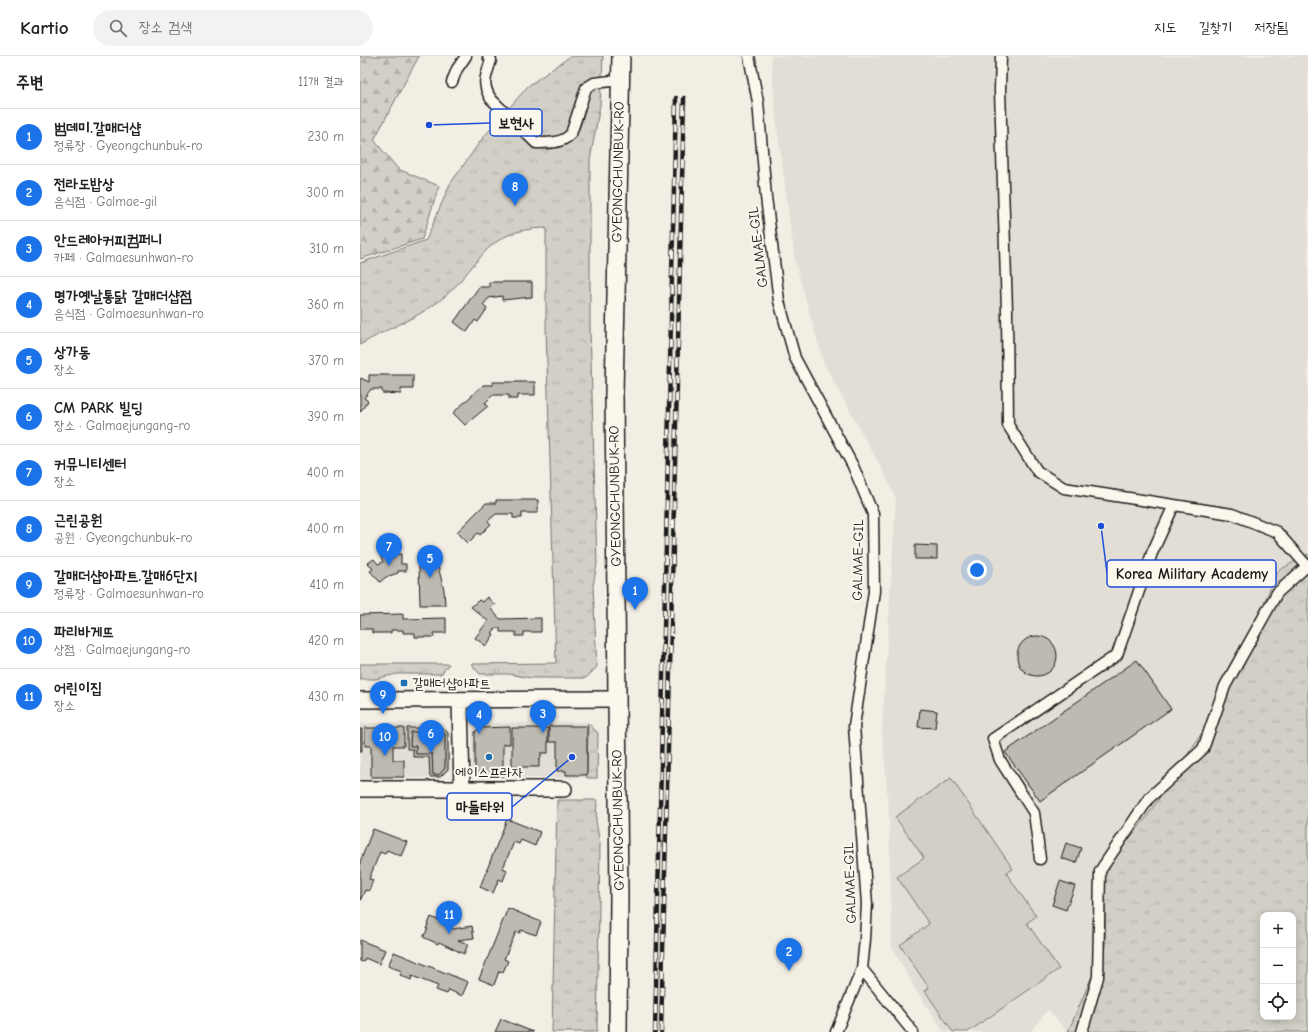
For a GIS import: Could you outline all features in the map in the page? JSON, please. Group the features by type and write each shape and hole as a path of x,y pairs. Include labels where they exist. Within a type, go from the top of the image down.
{"main road":[{"name":"GYEONGCHUNBUK-RO","path":"618,1032 619,897 614,394 621,56"}],"street":[{"path":"452,82 457,69 466,56"},
{"name":"GYEONGCHUNBUK-RO","path":"488,56 491,60 484,77 486,91 491,99 536,143 552,143 565,140 571,134 586,88 594,83 620,80"},
{"name":"GALMAE-GIL","path":"749,56 758,102 766,197 779,301 795,358 853,466 873,514 874,591 854,726 867,904 866,939 862,969 836,1032"},
{"path":"1001,56 1000,90 1007,304 1008,425 1037,471 1064,488 1232,514 1277,532 1307,566 1277,593 1224,686 1203,749 1149,798 1100,871 1098,977 1082,1032"},
{"path":"1040,859 1034,813 1000,760 993,739 1117,655 1152,553 1174,505"},
{"path":"360,700 617,699"},
{"path":"460,700 462,790"},
{"path":"360,789 564,789"},
{"path":"862,969 913,1032"}],"shaded area":[{"path":"771,56 1308,56 1308,554 1278,571 1229,681 1203,731 1146,818 1106,869 1105,946 1068,1032 1048,1010 1030,1032 944,1032 917,992 892,947 889,817 882,730 896,499 883,471 824,364 795,261 776,119"},
{"path":"588,722 587,778 480,778 472,770 472,731 480,723"},
{"path":"360,723 441,723 450,731 450,770 441,778 360,779"}],"green space":[{"path":"360,56 419,56 374,140 398,169 439,186 422,239 360,259"},
{"path":"571,56 603,56 602,77 592,80 579,112 566,131 557,137 548,138 536,134 532,132 509,108 528,86"},
{"path":"601,86 600,105 590,160 590,327 597,564 593,586 597,667 586,678 531,678 509,674 480,674 471,664 556,663 546,328 546,228 524,230 508,235 495,243 484,253 464,277 438,302 419,314 360,345 360,263 426,240 450,184 482,139 503,115 533,143 568,143 577,135 591,92"},
{"path":"1308,554 1308,1032 1068,1032 1105,946 1105,869 1146,818 1203,731 1229,681 1278,571"},
{"path":"360,664 449,664 441,674 397,674 375,679 360,679"},
{"path":"588,723 598,733 597,778 587,778"},
{"path":"951,778 1013,869 1006,873 1036,916 1027,923 1059,969 968,1032 953,1032 925,991 929,988 900,945 929,924 897,877 924,858 895,817"},
{"path":"557,800 597,800 596,821 600,843 597,1032 552,1032"}],"building":[{"path":"489,282 532,282 532,297 502,300 502,296 489,298 483,305 487,309 478,322 475,320 467,332 454,322 479,287 489,287"},
{"path":"369,375 413,375 413,389 401,389 401,394 382,393 382,389 371,389 364,398 368,401 360,412 360,380 361,378 369,382"},
{"path":"493,382 535,382 535,395 518,395 518,399 509,399 509,395 493,395 485,403 488,406 465,425 453,413 483,385 493,385"},
{"path":"496,500 538,500 538,513 522,513 522,518 513,518 513,514 496,514 488,521 491,524 480,535 478,533 468,543 457,532 486,503 496,503"},
{"path":"915,545 937,546 937,559 915,559"},
{"path":"387,553 389,559 394,558 394,554 401,554 401,564 406,564 406,571 398,571 398,573 386,577 380,582 370,571 373,569 368,563 374,559 378,564 383,562 380,555"},
{"path":"419,566 438,566 444,590 445,605 420,605"},
{"path":"487,597 495,605 491,609 500,619 541,618 541,632 524,632 524,636 516,636 516,632 500,632 500,628 495,629 492,633 494,634 486,646 475,638 488,621 471,607 479,600 482,602"},
{"path":"403,614 403,619 446,618 446,633 434,633 434,637 415,637 415,633 403,633 403,630 391,630 391,633 372,633 372,629 360,629 360,615"},
{"path":"1037,636 1045,638 1051,642 1055,648 1057,656 1055,664 1051,670 1045,674 1037,676 1029,674 1023,670 1019,664 1017,656 1019,648 1023,642 1029,638"},
{"path":"1137,660 1171,709 1040,801 1005,752"},
{"path":"920,709 937,711 935,728 918,727"},
{"path":"549,726 587,726 587,775 566,775 566,771 557,771 557,742 549,742"},
{"name":"에이스프라자","path":"510,727 510,744 503,744 503,776 481,776 475,770 475,732 479,728"},
{"path":"365,728 404,728 404,746 393,746 393,760 404,760 404,777 371,777 371,746 365,746"},
{"path":"407,728 443,728 448,733 448,769 440,777 430,777 429,757 413,757 413,749 407,749"},
{"path":"512,728 548,728 548,753 541,753 539,767 512,767"},
{"path":"360,729 362,729 362,751 360,751"},
{"path":"411,732 442,732 445,734 445,768 439,775 433,775 432,754 416,754 416,746 410,746"},
{"path":"507,819 540,832 535,846 521,840 519,844 514,842 503,868 507,870 503,881 499,879 493,893 480,887"},
{"path":"373,829 407,842 401,856 387,850 385,854 380,852 369,879 373,880 369,891 365,890 360,901 360,862"},
{"path":"1066,843 1081,848 1076,863 1061,858"},
{"path":"1060,881 1075,886 1066,910 1052,905"},
{"path":"508,908 541,922 536,935 521,930 520,933 516,932 504,959 508,961 503,972 499,971 494,985 479,979"},
{"path":"431,917 451,925 450,927 453,929 472,926 474,938 458,940 468,944 464,954 439,942 438,944 423,937 428,929 426,929"},
{"path":"360,940 385,950 379,964 365,958 363,962 360,961"},
{"path":"394,952 468,982 462,996 449,990 447,994 436,990 438,986 412,976 411,980 400,975 402,971 388,966"},
{"path":"501,1019 533,1032 495,1032"}],"railway":[{"path":"655,1032 676,98"},
{"path":"661,1032 684,98"}],"place":[{"name":"보현사","path":"429,125"},
{"name":"근린공원","path":"515,206"},
{"name":"Korea Military Academy","path":"1101,526"},
{"name":"커뮤니티센터","path":"389,566"},
{"name":"상가동","path":"430,578"},
{"name":"범데미.갈매더샵","path":"635,610"},
{"name":"갈매더샵아파트","path":"404,683"},
{"name":"갈매더샵아파트.갈매6단지","path":"383,714"},
{"name":"안드레아커피컴퍼니","path":"543,733"},
{"name":"명가옛날통닭 갈매더샵점","path":"479,734"},
{"name":"CM PARK 빌딩","path":"431,753"},
{"name":"파리바게뜨","path":"385,756"},
{"name":"에이스프라자","path":"489,757"},
{"name":"마들타워","path":"572,757"},
{"name":"어린이집","path":"449,934"},
{"name":"전라도밥상","path":"789,971"}]}
